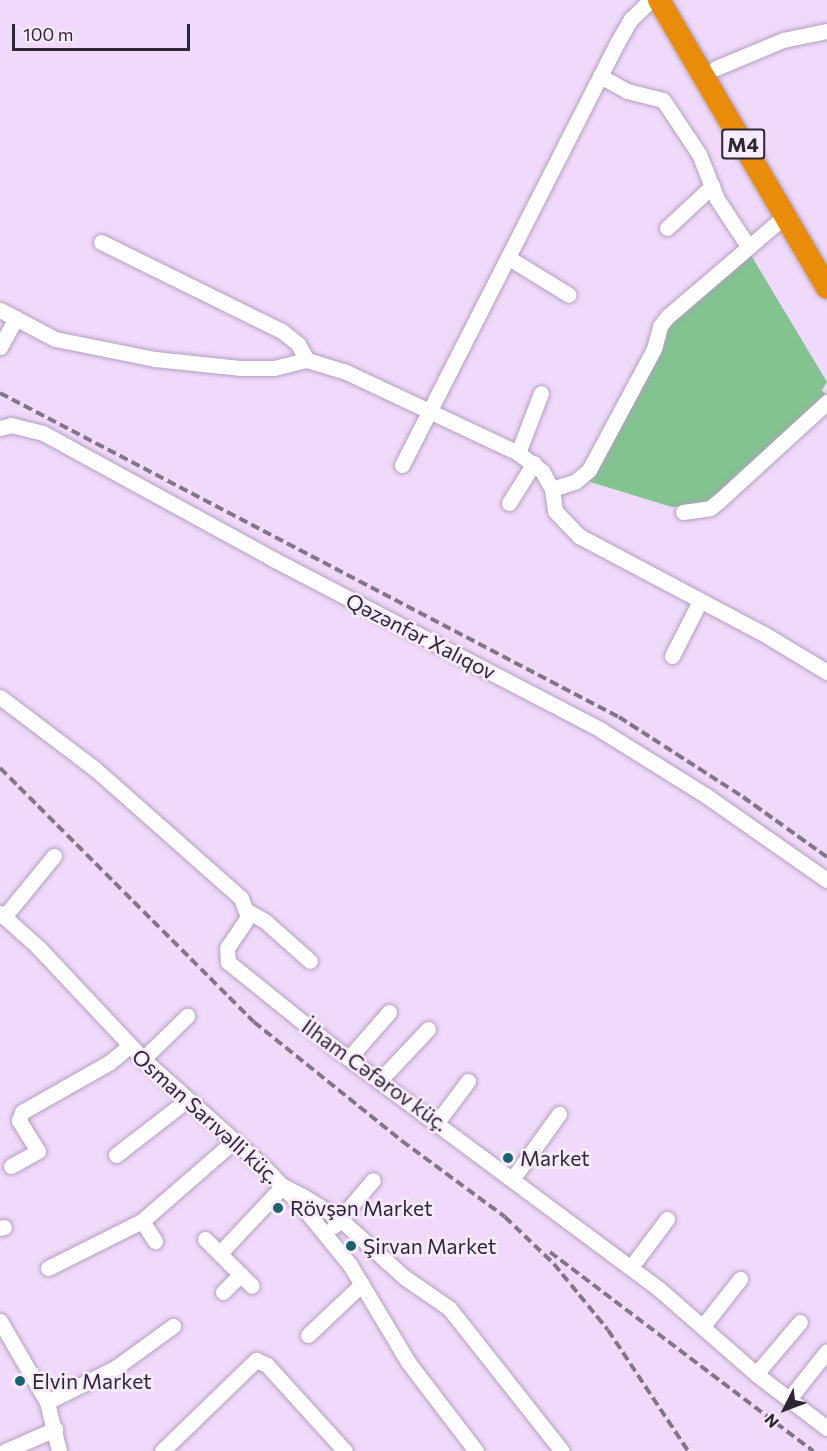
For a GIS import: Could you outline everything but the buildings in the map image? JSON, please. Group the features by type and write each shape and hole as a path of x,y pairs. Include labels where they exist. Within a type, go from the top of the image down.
{"highway":[{"name":"M4","path":"660,0 827,288"},
{"name":"M4","path":"678,0 827,257"}],"street":[{"path":"402,465 434,411 600,76 631,19 651,0"},
{"path":"716,68 783,40 827,31"},
{"path":"600,76 627,91 663,100 699,154 712,186 748,246"},
{"path":"667,228 712,186"},
{"path":"552,489 576,481 589,470 654,349 660,326 748,246 786,216"},
{"path":"101,242 282,331 298,344 307,360"},
{"path":"509,258 569,295"},
{"path":"0,310 66,342 163,360 240,368 274,368 307,360 324,363 434,411 534,463 552,489 555,511 567,527 827,672"},
{"path":"0,347 16,318"},
{"path":"518,453 541,393"},
{"path":"683,512 710,508 827,402"},
{"name":"Qəzənfər Xalıqov","path":"0,428 11,425 43,432 276,560 602,730 705,795 827,880"},
{"path":"509,502 534,463"},
{"path":"672,656 700,602"},
{"path":"0,697 94,768 241,898 249,912 265,921 310,961"},
{"path":"2,915 54,856"},
{"name":"İlham Cəfərov küç.","path":"249,912 227,948 228,962 349,1058 438,1121 630,1267 703,1326 756,1374 827,1428"},
{"name":"Osman Sarıvəlli küç.","path":"2,915 142,1059 283,1186 327,1236 362,1284 408,1362 476,1451"},
{"path":"349,1058 389,1012"},
{"path":"142,1059 187,1016"},
{"path":"380,1080 428,1029"},
{"path":"11,1166 38,1151 19,1120 22,1112 110,1062 129,1046"},
{"path":"438,1121 468,1081"},
{"path":"116,1155 187,1100"},
{"path":"513,1178 560,1114"},
{"path":"48,1268 142,1221 234,1141"},
{"path":"327,1236 373,1180"},
{"path":"220,1253 283,1186 340,1219 404,1277 449,1308 562,1451"},
{"path":"630,1267 667,1219"},
{"path":"142,1221 156,1241"},
{"path":"205,1239 252,1286"},
{"path":"223,1292 240,1274"},
{"path":"703,1326 740,1279"},
{"path":"308,1335 362,1284"},
{"path":"0,1321 47,1402 59,1451"},
{"path":"756,1374 800,1322"},
{"path":"47,1402 115,1368 173,1326"},
{"path":"789,1399 827,1351"},
{"path":"162,1451 256,1360 267,1365 345,1451"},
{"path":"5,1451 55,1429"}],"green space":[{"path":"751,255 827,382 822,390 827,396 704,505 672,507 587,481 663,330"}],"railway":[{"path":"0,393 619,717 743,797 827,857"},
{"path":"0,768 254,1022 402,1141 505,1217 554,1264 608,1330 688,1451"},
{"path":"550,1252 813,1451"}],"place":[{"name":"Market","path":"508,1158"},
{"name":"Rövşən Market","path":"278,1208"},
{"name":"Şirvan Market","path":"351,1246"},
{"name":"Elvin Market","path":"20,1381"}]}
